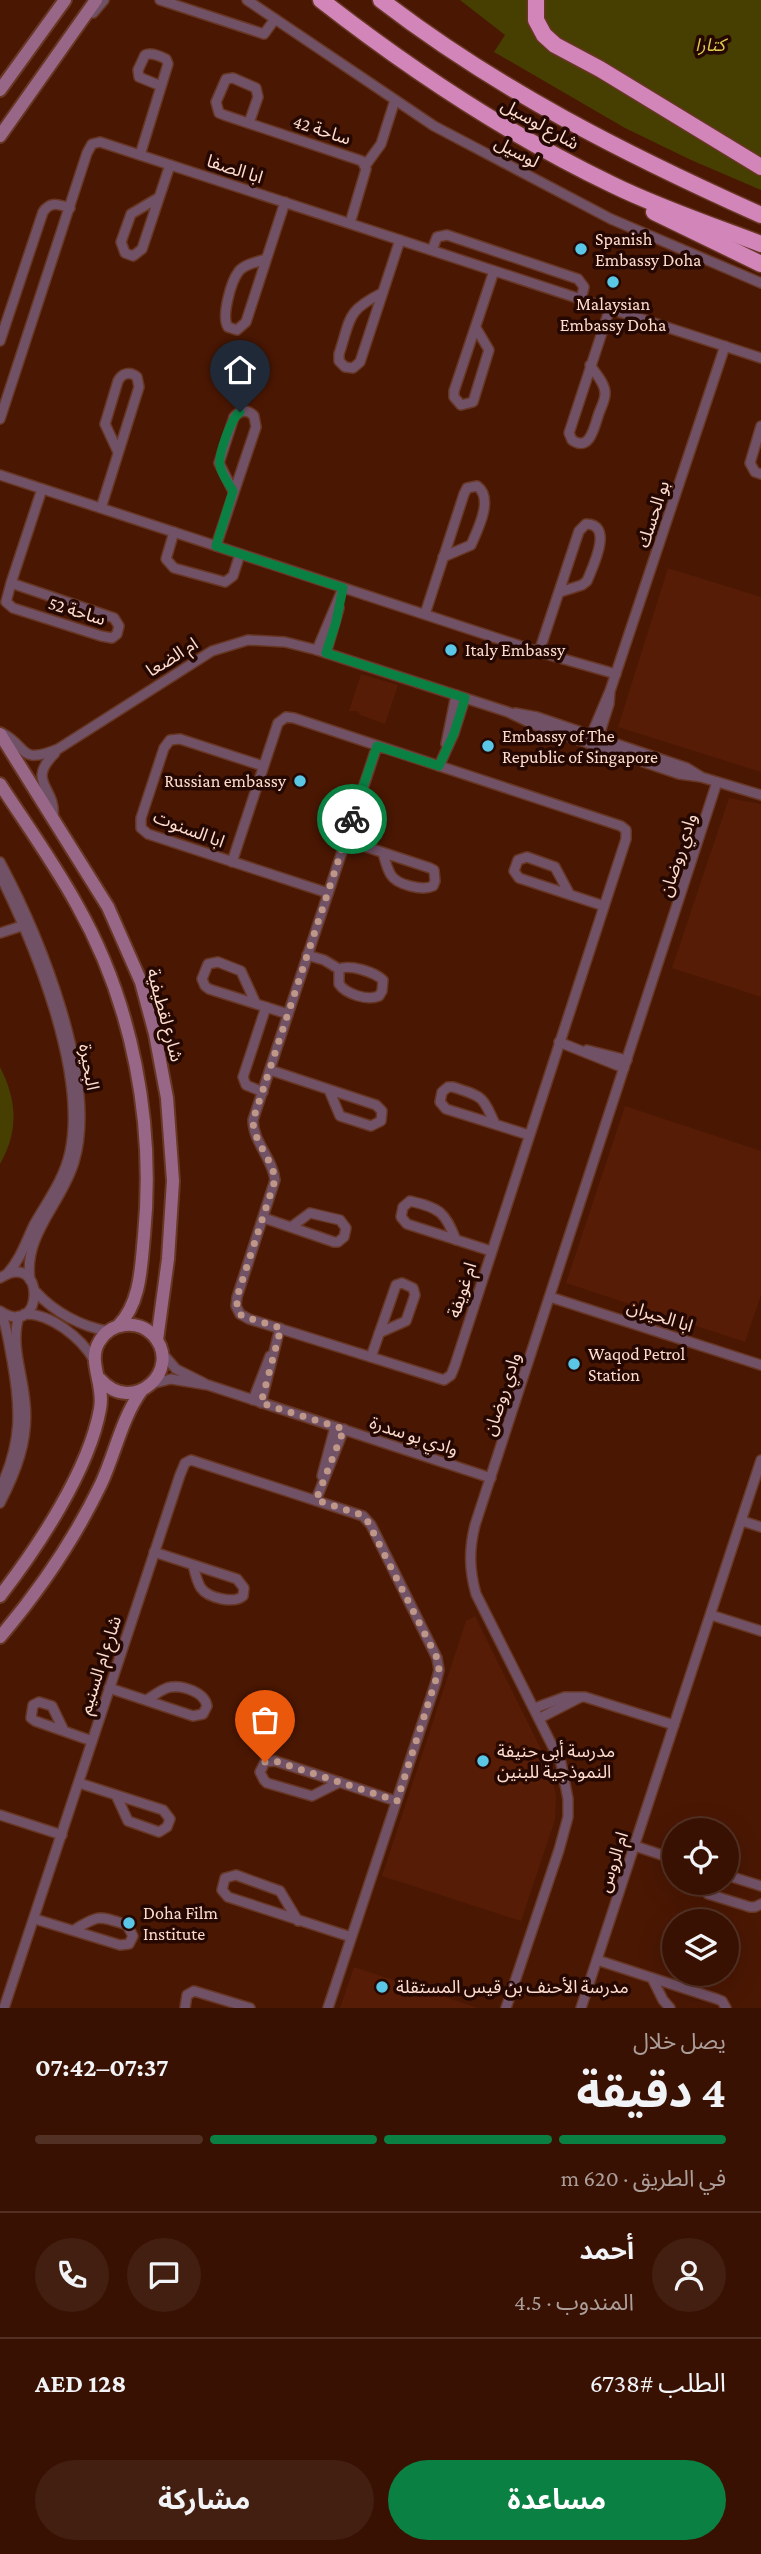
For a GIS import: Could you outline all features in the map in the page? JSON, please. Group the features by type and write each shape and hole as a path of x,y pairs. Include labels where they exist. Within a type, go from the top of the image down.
{"highway":[{"name":"شارع لوسيل","path":"321,0 387,50 488,117 569,163 631,193 761,244"},
{"path":"536,0 536,20 544,35 555,45 600,69 761,167"},
{"name":"شارع لوسيل","path":"385,1 516,92 638,158 761,215"},
{"path":"631,193 654,212 674,223 761,264"},
{"path":"731,201 761,207"}],"street":[{"path":"0,90 65,0"},
{"path":"0,136 96,0"},
{"path":"68,41 104,0"},
{"path":"160,0 264,34 275,19"},
{"name":"لوسيل","path":"247,0 434,126 611,219 761,283"},
{"name":"ساحة 42","path":"249,123 258,97 256,88 233,78 226,79 216,102 217,110 224,116 362,160 365,166 349,223"},
{"path":"140,155 161,86"},
{"path":"365,166 381,144 395,100"},
{"name":"ابا الصفا","path":"0,419 5,388 92,144 106,143 761,358"},
{"path":"158,198 131,214 121,242 125,253 134,256 140,253 170,165"},
{"path":"266,259 243,268 236,277 224,313 228,327 237,330 246,322 285,202"},
{"path":"0,341 43,212 51,204 70,208"},
{"path":"432,250 437,237 447,235 578,279 584,287 580,299"},
{"path":"382,293 362,303 354,311 338,357 341,365 354,368 360,362 400,240"},
{"path":"476,328 488,346 489,355 473,402 461,405 454,397 454,391 494,271"},
{"path":"590,365 606,394 592,435 585,443 579,444 572,440 569,433 590,365 610,308"},
{"name":"بو الحسك","path":"594,740 603,702 616,674 725,346"},
{"path":"101,508 139,387 139,381 133,374 125,374 119,378 105,419 105,429 118,453"},
{"path":"216,546 256,427 254,416 248,411 234,416 220,456 220,467 233,491"},
{"path":"761,426 750,463 755,472 761,474"},
{"path":"0,475 539,652 616,674"},
{"path":"425,614 443,557 464,494 467,488 477,486 485,492 486,500 471,545 443,557"},
{"path":"11,583 42,489"},
{"path":"539,652 579,531 586,524 595,525 599,528 601,537 587,581 560,592"},
{"path":"174,532 166,559 174,568 225,582 233,576 240,554"},
{"name":"ساحة 52","path":"11,583 114,618 119,626 117,634 112,638 101,636 13,608 6,602 11,583"},
{"path":"321,652 336,622 343,588"},
{"name":"ام الضعا","path":"0,733 9,737 20,750 30,755 44,755 58,749 202,656 223,646 248,640 266,640 321,652 508,712 537,717 594,740 687,768 701,777 761,795"},
{"path":"439,766 461,697"},
{"name":"ام غويفة","path":"232,862 278,723 286,717 377,746 439,766 624,827 626,839 449,1377 439,1380 242,1316 236,1306 275,1180 253,1125 377,746"},
{"name":"شارع لقطيفية","path":"0,733 92,878 121,933 141,982 162,1068 170,1128 173,1181 159,1346"},
{"name":"ابا السنوت","path":"263,766 177,738 167,742 140,822 143,831 328,893"},
{"name":"ام الضعا","path":"53,817 54,808 42,785 41,772 46,761 58,749"},
{"name":"وادي روضان","path":"506,2008 559,1850 568,1816 568,1799 561,1763 476,1594 469,1549 718,782"},
{"path":"0,784 90,929 120,1004 133,1052 146,1143 146,1207 136,1294 128,1315 99,1341 94,1360"},
{"path":"345,841 383,853 434,870 433,886 424,889 395,880 391,877 383,853"},
{"path":"570,895 555,867 527,857 518,860 514,871 519,878 570,895 604,906"},
{"name":"البحيرة","path":"0,862 26,925 62,1029 74,1088 71,1147 59,1190 32,1244 30,1280"},
{"name":"البحيرة","path":"0,876 26,925"},
{"path":"0,933 26,925"},
{"path":"307,955 324,960 339,969 347,967 376,975 383,980 382,991 379,996 370,998 346,991 339,984 339,969"},
{"path":"262,1092 246,1085 243,1077 261,1005 242,971 218,962 208,964 202,976 205,986 261,1005 288,1014"},
{"path":"559,1042 604,1053 625,1064"},
{"path":"270,1070 376,1105 383,1111 382,1121 371,1126 340,1116 329,1090"},
{"path":"495,1124 479,1096 453,1087 442,1092 440,1102 446,1109 529,1135"},
{"name":"البحيرة","path":"3,1276 17,1262 34,1226 59,1190"},
{"path":"456,1240 447,1218 440,1211 410,1202 403,1207 401,1217 407,1224 456,1240 491,1251"},
{"path":"264,1218 291,1227 338,1242 342,1240 345,1232 344,1223 340,1220 315,1213 307,1214 291,1227"},
{"path":"0,1637 43,1583 80,1524 104,1478 132,1404 162,1366 159,1346 143,1328 131,1325 113,1329 88,1326 51,1306 36,1292 30,1280 20,1273 3,1276"},
{"path":"371,1357 379,1333 396,1285 402,1283 413,1288 415,1295 407,1321 379,1333"},
{"path":"0,1503 18,1435 19,1384 15,1339 21,1315 33,1305 36,1292"},
{"name":"ابا الحيران","path":"550,1297 760,1361"},
{"path":"44,1318 51,1306"},
{"path":"0,1596 55,1515 81,1463 99,1417 102,1395 94,1360 82,1342 44,1318 13,1316 1,1311"},
{"path":"1,1311 19,1384"},
{"path":"67,1332 74,1320"},
{"path":"257,1401 267,1362 281,1328"},
{"name":"وادي بو سدرة","path":"159,1346 176,1369 208,1385 491,1478"},
{"path":"100,1379 119,1392 131,1393 147,1387"},
{"name":"وادي بو سدرة","path":"147,1387 172,1379 208,1385"},
{"path":"316,1500 340,1428"},
{"name":"ام الروس","path":"581,2008 761,1460"},
{"name":"شارع ام السنيم","path":"3,2008 35,1919 181,1472 188,1462 199,1462 359,1514 367,1520 437,1658 438,1675 328,2008"},
{"path":"742,1521 761,1527"},
{"path":"154,1552 237,1580 244,1588 243,1597 232,1601 207,1593 199,1584 193,1566"},
{"path":"711,1615 761,1631"},
{"path":"109,1688 193,1716 203,1714 207,1706 205,1697 201,1694 178,1687 166,1689 146,1700"},
{"path":"538,1713 565,1697 582,1697 674,1725"},
{"path":"64,1731 92,1741"},
{"path":"340,1782 318,1794 306,1796 267,1783 260,1772 262,1765 270,1760 340,1782 397,1801"},
{"path":"79,1783 163,1810 170,1819 167,1827 159,1832 128,1821 116,1795"},
{"path":"0,1815 62,1835"},
{"path":"635,1846 662,1855"},
{"path":"298,1921 280,1891 236,1875 225,1878 222,1890 228,1897 298,1921 351,1937"},
{"path":"739,1879 761,1886"},
{"path":"711,1895 755,1908 761,1904"},
{"path":"35,1919 120,1945 129,1944 133,1936 127,1925 101,1917 92,1919 74,1930"},
{"path":"597,1960 717,1999 726,2008"},
{"path":"652,1978 670,2008"},
{"path":"185,2008 187,1995 194,1991 250,2008"}],"shaded area":[{"path":"668,568 761,597 761,772 618,727"},
{"path":"361,674 398,685 385,724 360,715 358,711 349,711"},
{"path":"729,798 761,804 761,997 672,968"},
{"path":"625,1106 761,1151 761,1295 745,1342 566,1283"},
{"name":"مدرسة أبي حنيفة النموذجية للبنين","path":"475,1616 540,1747 552,1776 556,1796 555,1820 521,1921 382,1876 466,1621"},
{"name":"مدرسة الأحنف بن قيس المستقلة","path":"354,1967 478,2008 340,2008"}],"green space":[{"name":"كتارا","path":"460,0 761,0 761,190 625,128 494,52 505,35"},
{"path":"0,1067 10,1091 13,1128 0,1164"}],"way so far":[{"path":"265,1762 275,1761 397,1801 439,1670 437,1658 371,1525 359,1514 316,1500 344,1429 261,1403 281,1328 242,1316 236,1306 275,1180 272,1167 254,1130 253,1120 352,819"}],"place":[{"name":"Spanish Embassy Doha","path":"581,249"},
{"name":"Malaysian Embassy Doha","path":"613,282"},
{"name":"Italy Embassy","path":"451,650"},
{"name":"Embassy of The Republic of Singapore","path":"488,746"},
{"name":"Russian embassy","path":"300,781"},
{"name":"Waqod Petrol Station","path":"574,1364"},
{"name":"مدرسة أبي حنيفة النموذجية للبنين","path":"483,1761"},
{"name":"Doha Film Institute","path":"129,1923"},
{"name":"مدرسة الأحنف بن قيس المستقلة","path":"382,1987"}],"route":[{"path":"240,412 234,416 220,456 222,473 233,491 216,546 343,588 326,653 465,698 454,733 439,766 377,746 352,819"}]}
